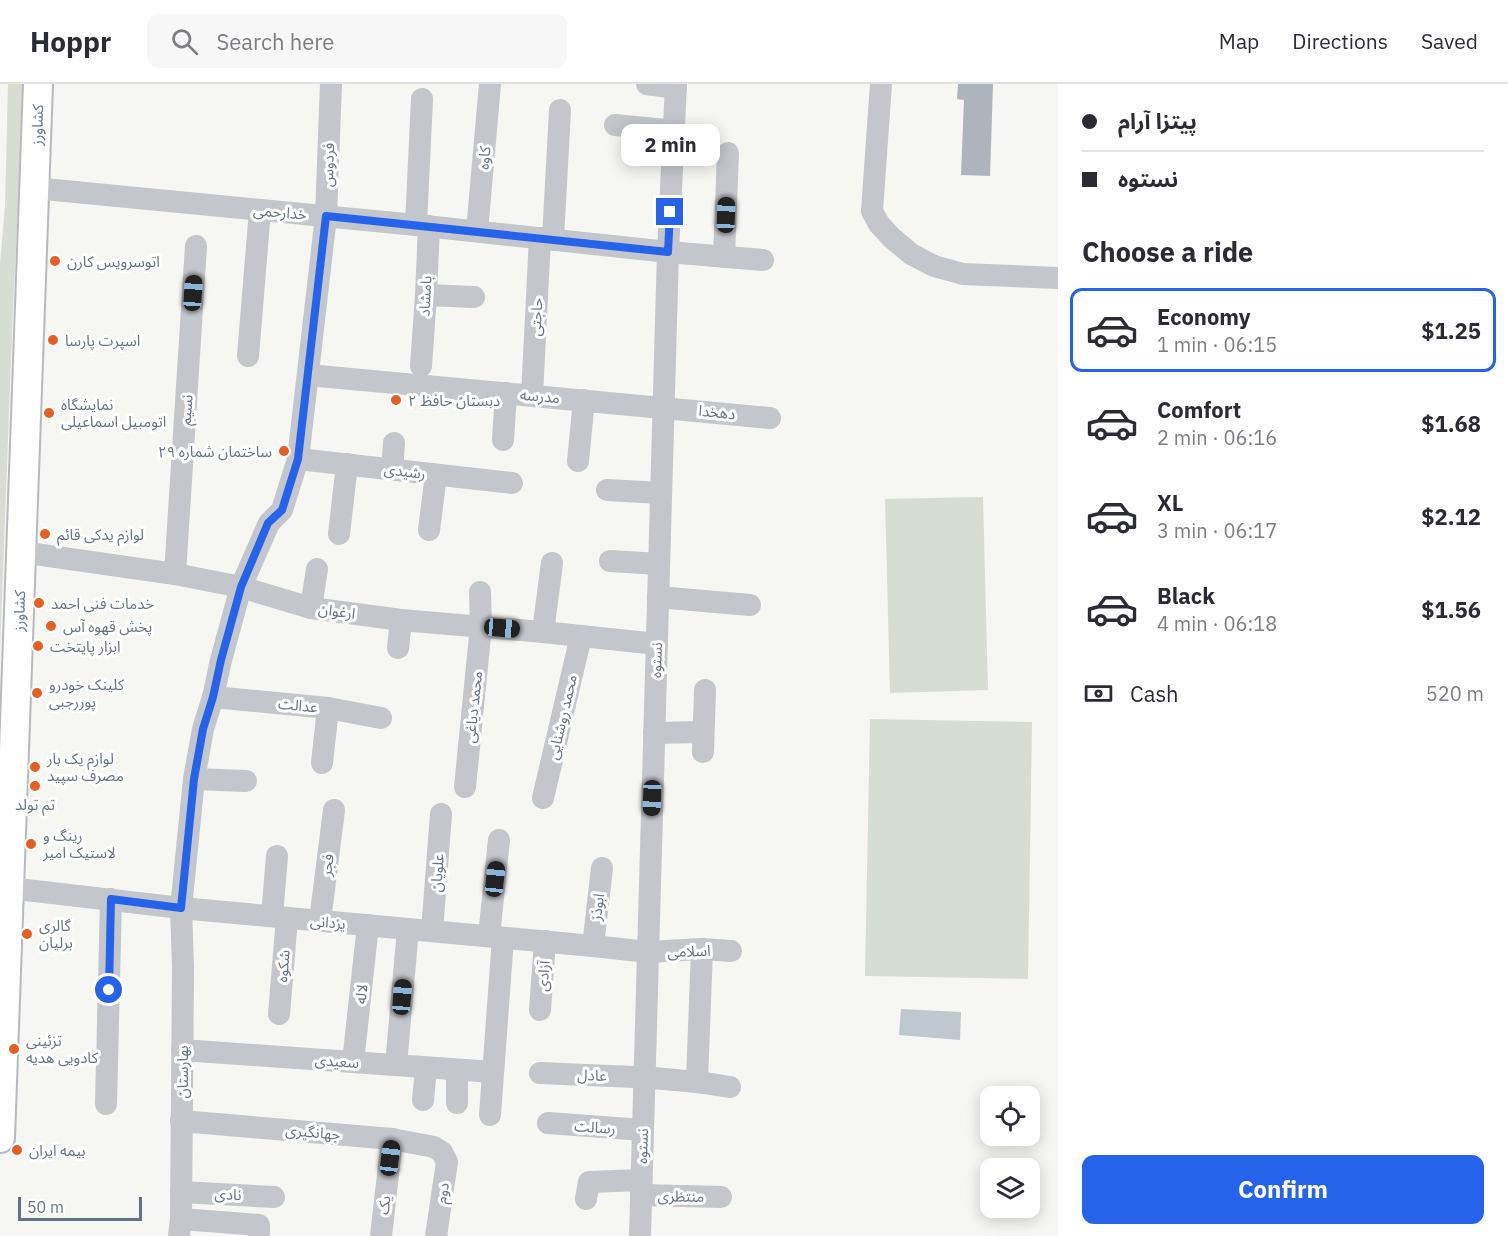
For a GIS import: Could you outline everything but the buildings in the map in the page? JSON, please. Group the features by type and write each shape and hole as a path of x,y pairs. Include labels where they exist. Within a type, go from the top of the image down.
{"main road":[{"name":"کشاورز","path":"0,1138 38,84"}],"street":[{"name":"فردوس","path":"181,908 194,779 203,729 241,587 268,523 282,510 298,459 326,216 331,84"},
{"name":"کاوه","path":"477,231 490,84"},
{"path":"647,84 676,86"},
{"path":"881,84 872,211 879,224 911,254 934,266 963,274 1058,278"},
{"name":"نستوه","path":"640,1236 663,407 676,86"},
{"name":"بامشاد","path":"421,366 426,295 422,225 422,99"},
{"name":"حاجتی","path":"532,395 560,110"},
{"path":"615,125 675,132"},
{"path":"724,257 728,153"},
{"name":"خدارحمی","path":"34,188 764,260"},
{"path":"248,356 260,210"},
{"name":"نسیم","path":"175,574 196,246"},
{"path":"426,295 474,297"},
{"name":"مدرسه","path":"308,375 663,407"},
{"path":"503,440 506,393"},
{"path":"578,461 584,400"},
{"name":"دهخدا","path":"663,407 770,418"},
{"path":"392,470 394,443"},
{"name":"رشیدی","path":"298,459 512,483"},
{"path":"339,534 347,464"},
{"path":"429,530 436,475"},
{"path":"607,490 661,493"},
{"name":"ارغوان","path":"21,552 175,574 241,587 311,608 401,620 657,644"},
{"path":"610,561 659,564"},
{"path":"543,632 552,563"},
{"path":"311,608 316,569"},
{"name":"محمد دیاغی","path":"465,788 481,626 480,592"},
{"path":"658,597 750,605"},
{"path":"398,648 401,620"},
{"name":"محمد روشنایی","path":"543,798 581,636"},
{"path":"654,732 703,742 705,690"},
{"name":"عدالت","path":"213,697 328,708 322,764"},
{"path":"328,708 381,718"},
{"path":"194,779 246,781"},
{"name":"فجر","path":"320,921 334,810"},
{"name":"علویان","path":"432,931 441,814"},
{"path":"490,1115 498,840"},
{"name":"شکوه","path":"277,856 279,1014"},
{"name":"ابوذز","path":"592,946 602,868"},
{"name":"یزدانی","path":"9,888 181,908 648,952"},
{"path":"106,1104 111,899"},
{"name":"بهارستان","path":"180,1227 183,967 181,908"},
{"name":"لاله","path":"353,1062 368,925"},
{"path":"396,1065 408,929"},
{"name":"آزادی","path":"540,1010 545,941"},
{"path":"697,1081 702,949"},
{"name":"اسلامی","path":"648,952 702,949 731,951"},
{"name":"سعیدی","path":"182,1050 493,1072"},
{"path":"423,1100 426,1068"},
{"path":"457,1070 457,1102"},
{"name":"عادل","path":"540,1073 644,1077 697,1081 730,1087"},
{"name":"جهانگیری","path":"181,1121 392,1139 434,1147 442,1152"},
{"name":"رسالت","path":"548,1123 643,1130"},
{"name":"یک","path":"381,1236 392,1139"},
{"name":"دوم","path":"436,1236 447,1162 442,1152"},
{"name":"منتظری","path":"586,1199 589,1182 721,1197"},
{"name":"نادی","path":"181,1192 274,1197"},
{"path":"180,1227 259,1225 259,1236"}],"shaded area":[{"path":"8,84 24,84 0,650 0,265 5,206"},
{"path":"983,497 988,690 890,693 885,499"},
{"path":"870,719 1032,722 1028,979 865,976"},
{"path":"901,1009 961,1012 960,1040 899,1035"}],"place":[{"name":"اتوسرویس کارن","path":"55,261"},
{"name":"اسپرت پارسا","path":"53,340"},
{"name":"دبستان حافظ ۲","path":"396,400"},
{"name":"نمایشگاه اتومبیل اسماعیلی","path":"49,413"},
{"name":"ساختمان شماره ۲۹","path":"284,451"},
{"name":"لوازم یدکی قائم","path":"45,534"},
{"name":"خدمات فنی احمد","path":"39,603"},
{"name":"پخش قهوه آس","path":"51,626"},
{"name":"ابزار پایتخت","path":"38,646"},
{"name":"کلینک خودرو پوررجبی","path":"37,693"},
{"name":"لوازم یک بار مصرف سپید","path":"35,767"},
{"name":"تم تولد","path":"35,786"},
{"name":"رینگ و لاستیک امیر","path":"31,844"},
{"name":"گالری برلیان","path":"27,934"},
{"name":"تزئینی کادویی هدیه","path":"14,1049"},
{"name":"بیمه ایران","path":"17,1150"}],"route":[{"path":"109,990 111,899 181,908 194,779 203,729 241,587 268,523 282,510 298,459 326,216 668,252 670,212"}]}
